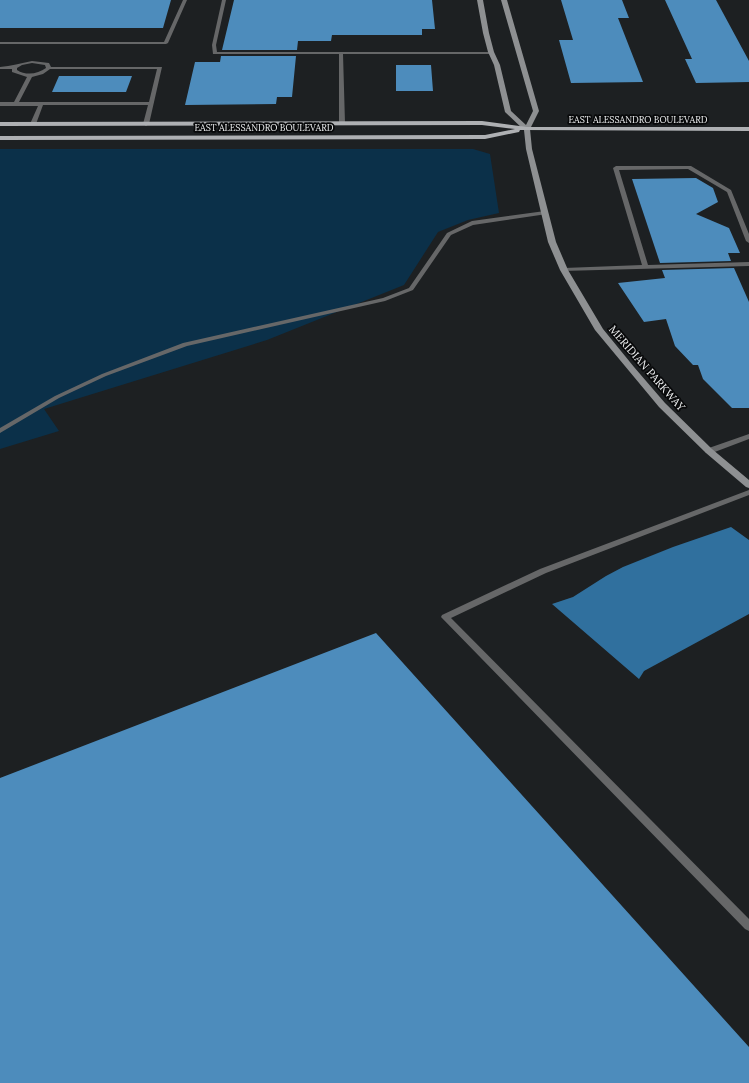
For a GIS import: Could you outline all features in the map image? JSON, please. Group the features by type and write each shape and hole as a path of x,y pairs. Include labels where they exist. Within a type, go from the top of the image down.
{"main road":[{"path":"480,0 491,52 497,65 508,112 527,129 536,111 524,64 517,51 504,0"},
{"name":"EAST ALESSANDRO BOULEVARD","path":"0,124 482,122 527,129 749,129"},
{"name":"EAST ALESSANDRO BOULEVARD","path":"0,138 485,137 527,129"},
{"name":"MERIDIAN PARKWAY","path":"527,129 529,149 552,242 564,270 600,330 662,405 709,451 749,485"}],"lane":[{"path":"0,43 166,43 185,0"},
{"path":"224,0 214,45 215,53 491,52"},
{"path":"342,53 342,123"},
{"path":"0,68 15,67 21,64 38,62 46,64 49,68"},
{"path":"15,67 14,69 16,73 30,75 44,72 49,68 160,68 146,124"},
{"path":"16,104 30,75"},
{"path":"0,104 151,103"},
{"path":"33,124 41,104"},
{"path":"646,266 616,168 689,167 729,191 749,241"},
{"path":"0,431 14,421 64,393 104,375 185,344 386,299 411,289 449,234 472,223 545,214"},
{"path":"564,270 646,266 749,264"},
{"path":"709,451 749,436"},
{"path":"749,492 543,571 445,616 749,926"}],"shaded area":[{"path":"0,149 473,149 490,154 499,213 468,220 438,232 404,285 267,340 44,409 59,431 0,449"},
{"path":"731,527 749,540 749,614 644,671 639,679 552,604 573,597 623,567 673,547"}],"building":[{"path":"0,0 171,0 163,28 0,28"},
{"path":"234,0 432,0 435,29 422,29 422,35 332,35 331,41 298,41 297,50 222,50"},
{"path":"561,0 622,0 629,18 618,18 643,82 571,83 559,40 573,40"},
{"path":"665,0 716,0 749,61 749,82 696,83 685,59 692,59"},
{"path":"221,56 296,56 292,97 277,97 276,104 185,105 195,62 220,62"},
{"path":"396,65 431,65 433,91 396,91"},
{"path":"59,76 132,76 126,92 52,92"},
{"path":"696,178 713,188 718,202 696,214 729,228 740,253 728,253 731,261 660,263 632,179"},
{"path":"734,268 749,302 749,408 732,408 703,379 698,365 693,365 675,346 666,319 644,322 618,283 665,278 662,270"},
{"path":"376,633 749,1047 749,1083 0,1083 0,778"}]}
